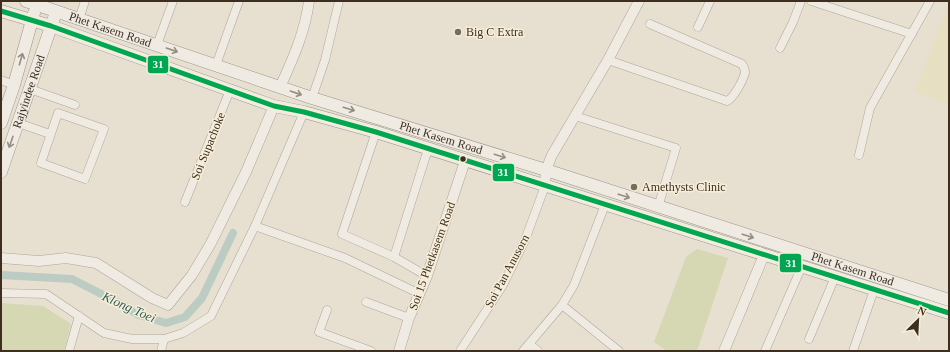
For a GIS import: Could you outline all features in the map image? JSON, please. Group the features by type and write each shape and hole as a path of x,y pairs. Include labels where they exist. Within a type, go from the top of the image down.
{"main road":[{"name":"Phet Kasem Road","path":"31,3 157,44 312,98 546,170 658,207 948,308"},
{"name":"Rajyindee Road","path":"1,123 14,85 32,21 31,3"},
{"name":"Rajyindee Road","path":"1,172 56,10"},
{"name":"Phet Kasem Road","path":"1,11 51,26 274,106 304,112 376,132 605,206 802,266 874,290 948,308"}],"street":[{"path":"79,19 85,1"},
{"path":"157,44 173,1"},
{"path":"216,65 239,1"},
{"path":"280,87 299,46 309,1"},
{"path":"312,98 325,60 339,1"},
{"path":"545,186 546,170 552,155 608,60 639,1"},
{"path":"698,28 710,1"},
{"path":"780,48 793,22 801,1"},
{"path":"811,1 912,34"},
{"path":"859,155 870,108 930,1"},
{"path":"608,60 727,101 731,100 745,73 745,68 742,64 650,24"},
{"path":"1,80 14,85"},
{"path":"30,89 75,105"},
{"name":"Soi Supachoke","path":"185,202 230,90"},
{"path":"1,258 39,261 66,258 96,263 152,298 168,305 192,275 211,243 246,172 274,106"},
{"path":"1,294 46,294 104,333 132,340 164,339 183,333 211,316 255,226 304,112"},
{"path":"58,113 104,129 85,179 41,163 50,134 58,113"},
{"path":"575,116 676,148 658,207"},
{"path":"18,123 50,134"},
{"path":"376,132 342,234 394,257 427,276"},
{"path":"394,257 428,149"},
{"name":"Soi 15 Phetkasem Road","path":"399,351 409,318 427,276 465,161"},
{"name":"Soi Pan Anusorn","path":"460,351 503,285 525,240 545,186"},
{"path":"522,351 562,305 574,285 605,206"},
{"path":"255,226 346,258 420,294"},
{"path":"724,351 764,255"},
{"path":"765,351 802,266"},
{"path":"809,339 835,277"},
{"path":"853,351 874,290"},
{"path":"366,302 409,318"},
{"path":"562,305 619,351"},
{"path":"327,310 319,332 371,351"},
{"path":"69,351 79,316"},
{"path":"161,351 164,339"},
{"path":"529,344 538,351"}],"shaded area":[{"path":"949,4 949,105 914,91"}],"green space":[{"path":"697,249 728,258 697,351 667,351 654,342 686,257"},
{"path":"1,303 43,306 71,324 64,351 1,351"}],"waterway":[{"name":"Klong Toei","path":"1,275 72,279 139,315 166,323 185,317 202,298 233,233"}],"transit line":[{"name":"31","path":"1,11 51,26 274,106 304,112 376,132 949,313"}],"place":[{"name":"Big C Extra","path":"458,32"},
{"name":"Amethysts Clinic","path":"634,187"}]}
